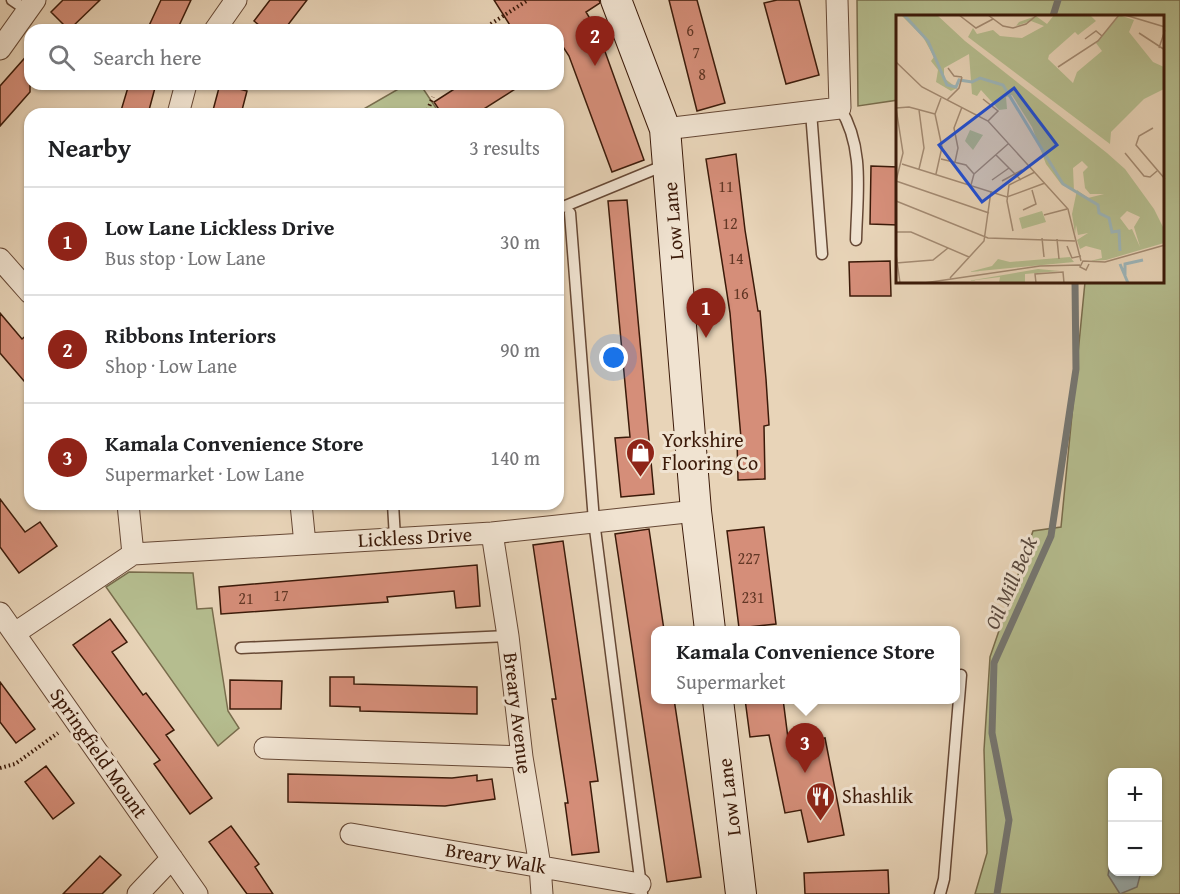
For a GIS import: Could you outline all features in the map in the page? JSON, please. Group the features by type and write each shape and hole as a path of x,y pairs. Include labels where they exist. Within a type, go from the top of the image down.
{"street":[{"path":"223,24 236,0"},
{"name":"Low Lane","path":"616,0 665,129 696,511 710,626"},
{"path":"665,129 840,108 837,0"},
{"path":"0,49 25,4"},
{"path":"180,108 184,90"},
{"path":"0,260 24,285"},
{"path":"15,633 133,554 129,510"},
{"path":"302,510 305,544"},
{"name":"Lickless Drive","path":"133,554 492,533 696,511"},
{"name":"Breary Avenue","path":"492,533 508,636 522,757 540,866 542,894"},
{"name":"Springfield Mount","path":"0,613 197,894"},
{"name":"Low Lane","path":"719,704 741,894"},
{"path":"265,748 522,757"},
{"name":"Breary Walk","path":"351,834 540,866 641,889"},
{"path":"138,894 172,858"}],"lane":[{"path":"840,108 846,118 858,156 856,240"},
{"path":"811,112 822,254"},
{"path":"564,207 668,164"},
{"path":"570,213 594,521 641,889"},
{"path":"393,510 395,538"},
{"path":"241,648 508,636"},
{"path":"960,687 961,675"},
{"path":"940,894 944,879 959,704"}],"path":[{"path":"491,24 528,0"},
{"path":"429,108 434,97"},
{"path":"0,768 15,764 75,720"}],"green space":[{"path":"857,0 1180,0 1180,894 975,894 987,853 984,750 990,657 1033,531 1061,527 1085,284 1165,284 1165,15 896,15 896,100 858,106"},
{"path":"397,90 424,90 436,108 365,108"},
{"path":"129,572 193,573 197,609 212,608 228,711 239,728 218,746 106,587"}],"water":[{"path":"1109,876 1140,876 1137,887 1120,894"}],"building":[{"path":"63,0 100,0 75,24 63,24 51,12"},
{"path":"161,0 191,0 180,24 150,24"},
{"path":"270,0 307,0 289,24 258,24 254,21"},
{"path":"494,0 599,0 600,3 586,12 598,32 644,160 612,172 569,56 564,48 564,24 509,24"},
{"path":"669,0 697,0 725,103 697,111"},
{"path":"777,0 799,0 819,75 786,84 764,3"},
{"path":"24,59 24,90 30,90 30,92 0,126 0,86"},
{"path":"127,90 154,90 150,108 122,108"},
{"path":"218,90 247,91 243,108 214,108"},
{"path":"453,90 514,90 485,108 438,108 434,102"},
{"path":"736,154 745,230 758,311 760,311 769,425 764,426 765,479 738,480 737,438 741,438 730,313 706,159"},
{"path":"871,166 896,167 896,225 870,224"},
{"path":"627,200 654,494 621,497 615,438 630,437 608,201"},
{"path":"890,261 891,296 850,296 849,262"},
{"path":"0,313 22,339 24,337 24,381 0,353"},
{"path":"0,499 25,532 40,522 57,546 19,573 0,547"},
{"path":"764,527 776,624 739,626 727,531"},
{"path":"649,529 663,626 651,626 651,704 675,704 701,877 667,882 615,534"},
{"path":"563,541 598,781 590,782 599,852 572,855 565,803 568,803 552,699 556,699 533,545"},
{"path":"477,565 480,606 456,608 454,591 387,597 388,602 221,614 219,587"},
{"path":"110,619 127,642 112,652 143,695 146,693 174,730 166,735 212,798 190,814 154,764 160,760 73,645"},
{"path":"330,677 354,677 354,684 477,687 477,714 360,711 360,707 330,706"},
{"path":"230,680 282,681 281,709 230,709"},
{"path":"0,682 35,729 16,743 0,722"},
{"path":"746,704 784,704 789,746 825,738 844,835 808,842 801,810 785,813 769,735 750,737"},
{"path":"46,766 74,803 53,819 25,782"},
{"path":"288,774 452,778 477,775 477,781 492,779 495,799 445,806 288,802"},
{"path":"231,826 259,864 255,867 273,894 247,894 209,842"},
{"path":"100,856 121,875 102,894 63,894"},
{"path":"888,870 889,894 805,894 804,873"}],"waterway":[{"name":"Oil Mill Beck","path":"1053,15 1058,0"},
{"name":"Oil Mill Beck","path":"997,894 1009,820 992,733 994,663 1051,536 1076,369 1075,284"}],"place":[{"name":"Ribbons Interiors","path":"595,66"},
{"name":"Low Lane Lickless Drive","path":"706,338"},
{"name":"Yorkshire Flooring Co","path":"641,478"},
{"name":"Kamala Convenience Store","path":"805,773"},
{"name":"Shashlik","path":"821,822"}]}
